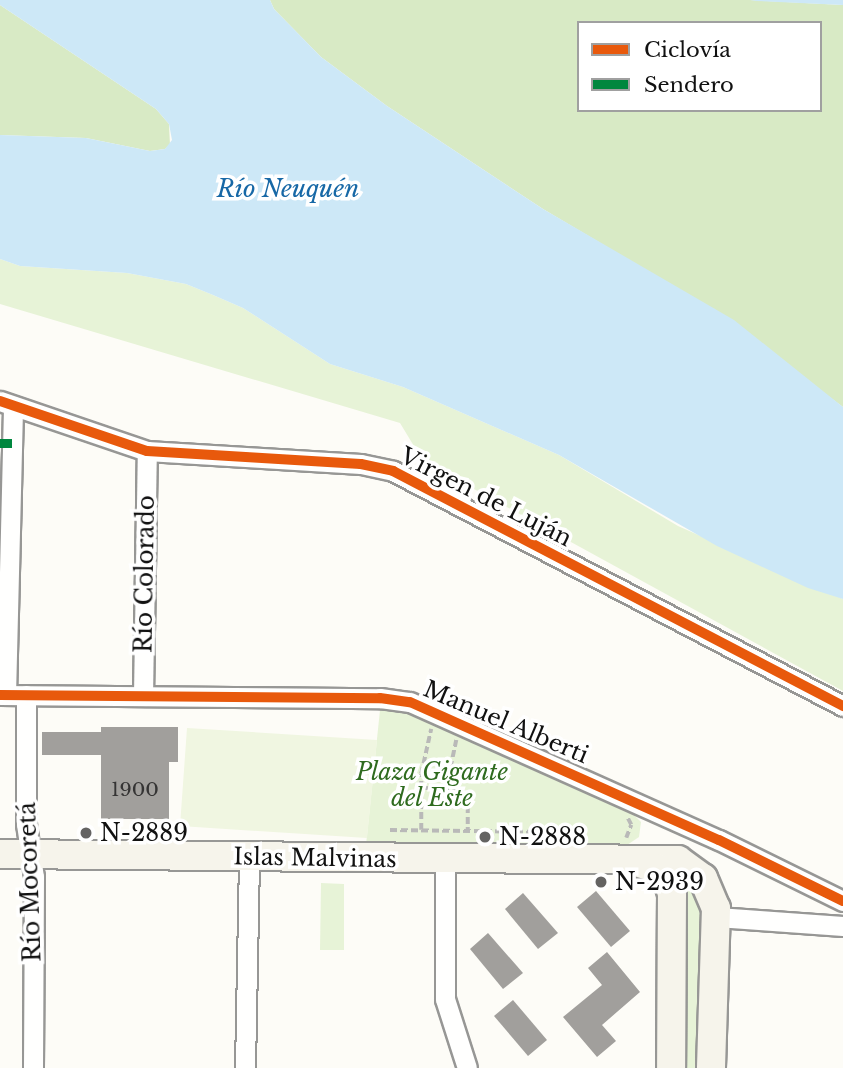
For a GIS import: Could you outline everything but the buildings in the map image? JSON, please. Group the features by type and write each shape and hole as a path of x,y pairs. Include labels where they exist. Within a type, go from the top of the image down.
{"main road":[{"name":"Islas Malvinas","path":"0,854 445,860 627,852 668,858 687,864 709,887 717,917"},
{"path":"627,852 656,868 670,884 671,1068"},
{"path":"711,1068 717,917"}],"street":[{"name":"Río Mocoretá","path":"6,404 11,695 34,877 33,1068"},
{"name":"Virgen de Luján","path":"6,404 147,452 361,464 393,471 843,706"},
{"name":"Río Colorado","path":"143,696 147,452"},
{"name":"Manuel Alberti","path":"11,695 380,698 418,704 719,839 843,901"},
{"path":"245,1068 249,858"},
{"path":"445,860 445,999 467,1068"},
{"path":"717,917 843,926"}],"path":[{"path":"421,830 421,789 431,726"},
{"path":"446,788 456,738"},
{"path":"421,789 455,788 468,796 468,831"},
{"path":"627,852 631,825"},
{"path":"390,830 551,832 551,842"}],"green space":[{"path":"270,0 750,0 843,5 843,407 796,372 634,263 543,209 387,106 321,57 274,9"},
{"path":"0,5 156,109 169,124 170,145 165,149 150,151 86,138 0,135"},
{"path":"0,259 20,266 127,273 186,284 243,308 330,364 403,387 559,455 678,526 843,599 843,691 423,461 400,423 0,304"},
{"name":"Plaza Gigante del Este","path":"380,710 407,710 429,719 634,815 641,822 639,837 624,847 366,845"},
{"path":"187,728 377,740 367,838 180,826"},
{"path":"683,874 705,897 702,1068 679,1068 680,903"},
{"path":"321,883 344,884 344,950 320,950"}],"water":[{"name":"Río Neuquén","path":"0,0 270,0 274,9 321,57 387,106 543,209 734,320 843,407 843,599 808,588 717,546 559,455 403,387 330,364 243,308 186,284 127,273 20,266 0,259 0,135 86,138 150,151 165,149 172,140 169,124 156,109 0,5"},
{"path":"750,0 843,0 843,5 757,1"}],"marked path":[{"path":"0,443 12,443"}],"cycle path":[{"path":"0,401 147,451 361,464 393,471 843,706"},
{"path":"0,695 380,698 410,702 719,840 843,901"}],"place":[{"name":"N-2889","path":"86,833"},
{"name":"N-2888","path":"485,837"},
{"name":"N-2939","path":"601,882"}]}
